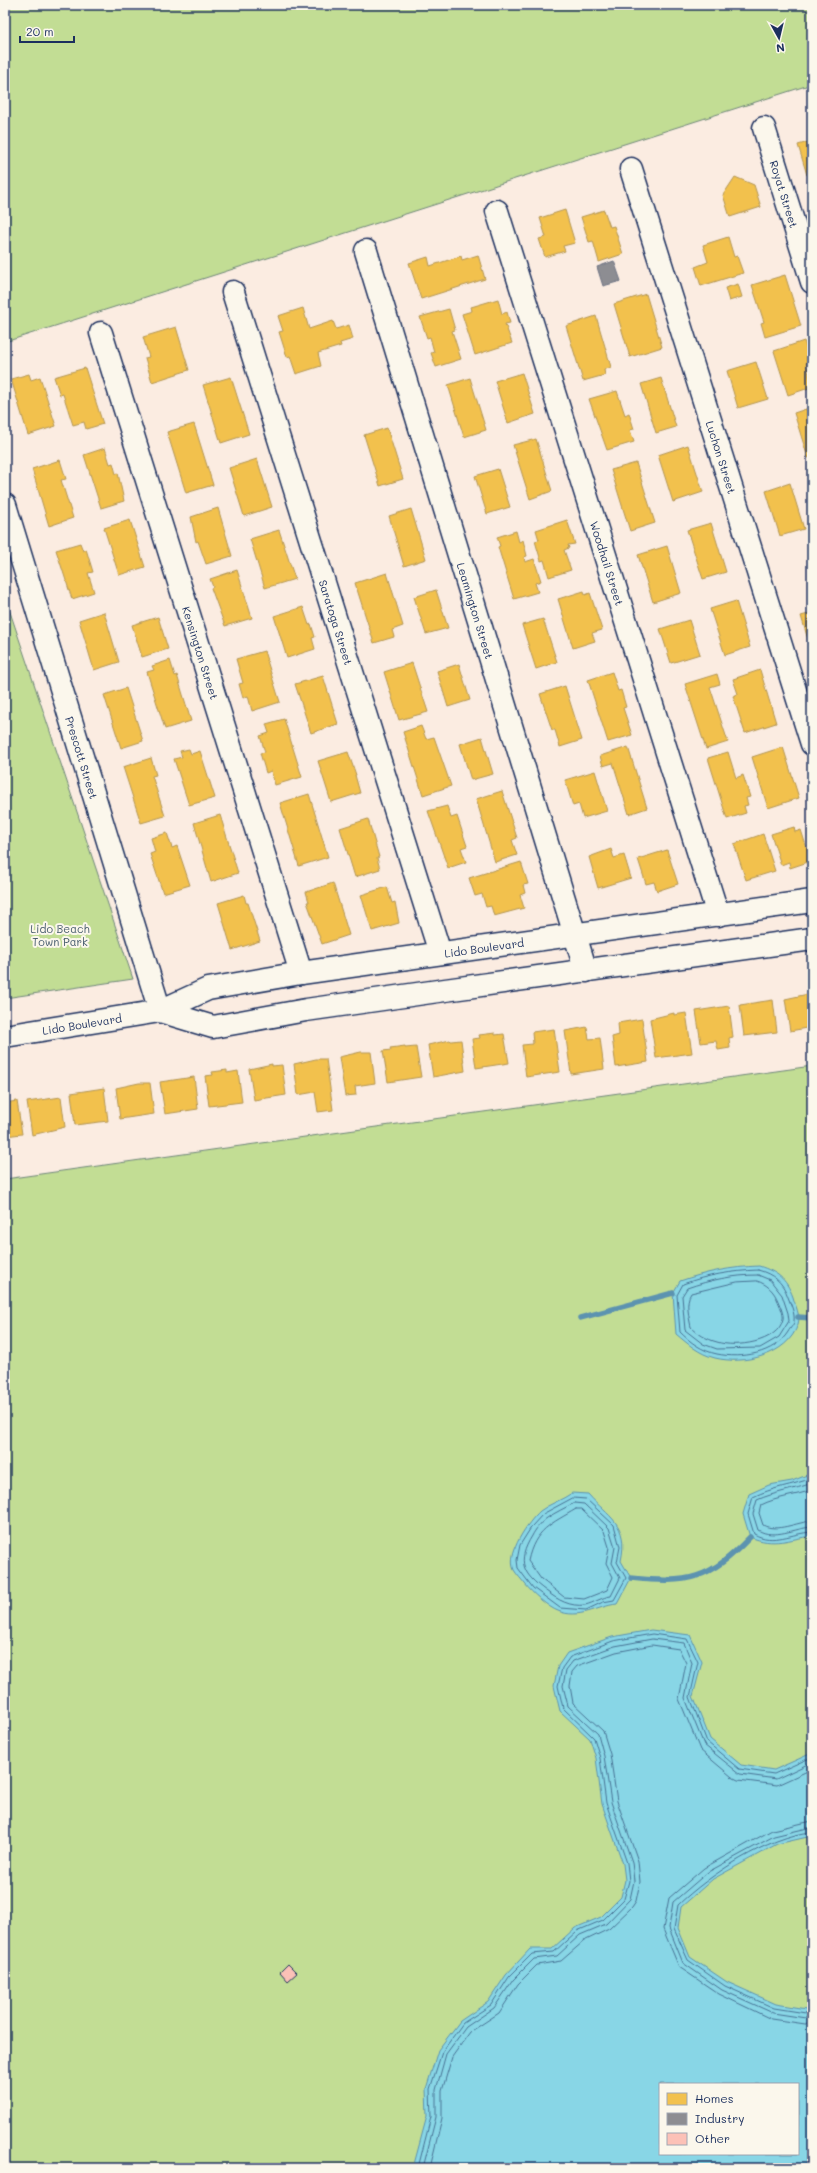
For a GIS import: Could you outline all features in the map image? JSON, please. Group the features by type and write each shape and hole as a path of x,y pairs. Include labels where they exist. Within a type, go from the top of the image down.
{"main road":[{"name":"Royat Street","path":"764,128 812,282"},
{"name":"Luchon Street","path":"631,169 812,744"},
{"name":"Woodhail Street","path":"497,210 718,915"},
{"name":"Leamington Street","path":"366,251 586,970"},
{"name":"Saratoga Street","path":"233,292 440,952"},
{"name":"Kensington Street","path":"101,333 301,973"},
{"name":"Prescott Street","path":"5,505 160,1011"},
{"name":"Lido Boulevard","path":"5,1036 160,1011 208,989 301,973 440,952 575,935 812,901"},
{"name":"Lido Boulevard","path":"160,1011 213,1027 314,1009 812,939"}],"green space":[{"path":"5,5 812,5 812,84 5,342"},
{"name":"Lido Beach Town Park","path":"5,597 133,979 5,998"},
{"path":"812,1066 812,2168 5,2168 5,1179"}],"water":[{"path":"759,1266 776,1273 784,1280 793,1297 799,1321 793,1335 785,1344 775,1351 763,1356 751,1359 726,1360 704,1354 676,1334 673,1293 680,1281 719,1270"},
{"path":"812,1473 812,1536 774,1542 750,1537 743,1514 749,1494 769,1485 792,1481"},
{"path":"572,1493 588,1494 610,1516 620,1529 623,1548 621,1561 631,1578 617,1604 588,1612 573,1614 558,1611 540,1599 517,1574 512,1563 513,1555 520,1538 524,1530 535,1516 540,1511"},
{"path":"651,1630 690,1635 702,1662 693,1696 710,1739 741,1765 774,1770 812,1753 812,1836 777,1844 713,1879 681,1907 678,1928 690,1957 727,1982 776,2004 812,2010 812,2168 413,2168 427,2116 426,2089 438,2050 460,2021 488,2002 506,1975 530,1949 552,1949 575,1928 601,1917 621,1897 625,1880 623,1864 602,1804 596,1758 590,1739 560,1711 554,1686 558,1666 567,1653 612,1637"}],"building: Homes":[{"path":"812,141 812,173 807,175 798,145"},
{"path":"735,177 754,185 761,207 730,217 723,195"},
{"path":"565,210 575,243 563,246 565,251 545,257 539,239 546,237 540,218"},
{"path":"604,210 610,227 614,226 623,254 599,262 593,241 589,242 581,217"},
{"path":"728,237 734,257 737,256 743,273 701,286 695,267 708,262 703,245"},
{"path":"478,255 485,279 421,299 409,263 428,257 430,266 461,256 462,260"},
{"path":"785,275 801,326 765,337 761,323 764,322 752,285"},
{"path":"738,284 742,297 729,301 725,288"},
{"path":"646,294 662,347 630,357 614,304"},
{"path":"498,299 502,314 507,312 510,323 505,324 512,343 475,355 462,314 472,311 471,307"},
{"path":"303,308 309,329 333,321 336,329 349,325 353,339 340,343 341,346 318,353 321,366 296,374 290,356 287,357 279,332 283,331 278,316"},
{"path":"449,309 455,330 452,331 461,359 436,367 431,353 434,352 430,337 427,338 420,317"},
{"path":"596,316 611,367 604,370 605,375 583,381 566,326"},
{"path":"176,327 189,370 152,382 145,358 149,357 143,337"},
{"path":"804,341 811,362 806,363 810,378 812,377 812,387 788,395 774,351"},
{"path":"756,362 768,399 738,408 727,371"},
{"path":"85,368 103,424 86,429 84,422 73,425 63,394 60,395 54,377"},
{"path":"522,373 535,414 508,423 495,381"},
{"path":"29,374 31,380 40,377 56,426 28,435 11,379"},
{"path":"231,377 249,434 221,443 203,385"},
{"path":"470,378 486,430 464,437 448,385"},
{"path":"661,378 676,427 656,433 641,384"},
{"path":"617,391 625,415 629,413 634,429 630,430 634,442 607,450 589,399"},
{"path":"812,407 812,456 808,458 794,413"},
{"path":"194,424 213,485 186,493 167,432"},
{"path":"387,428 403,479 380,486 364,435"},
{"path":"536,439 552,491 530,499 513,445"},
{"path":"688,445 703,492 673,502 658,455"},
{"path":"105,448 110,464 113,463 116,474 118,473 124,501 101,508 84,455"},
{"path":"257,459 272,507 244,516 229,468"},
{"path":"60,460 66,479 61,480 73,518 49,526 32,469"},
{"path":"636,463 655,523 630,531 611,470"},
{"path":"498,469 510,507 487,514 475,476"},
{"path":"790,483 804,529 780,536 766,491"},
{"path":"218,508 232,556 206,564 198,541 196,542 191,517"},
{"path":"411,509 426,559 404,566 389,516"},
{"path":"130,520 145,567 119,575 104,528"},
{"path":"567,520 575,544 568,545 569,548 564,550 571,570 549,577 544,560 541,561 535,541 539,540 536,530"},
{"path":"711,523 726,572 703,579 687,530"},
{"path":"279,530 295,579 265,588 250,539"},
{"path":"516,531 519,542 523,540 527,556 524,557 525,562 534,559 541,581 535,583 538,592 514,599 498,547 500,546 497,537"},
{"path":"80,543 83,551 86,549 93,572 88,573 94,592 72,599 56,550"},
{"path":"667,546 681,593 653,602 638,555"},
{"path":"237,570 252,618 225,626 211,588 213,587 210,579"},
{"path":"387,573 403,626 392,630 394,637 374,643 355,583"},
{"path":"436,590 448,628 426,634 414,597"},
{"path":"584,591 585,595 590,593 602,630 592,633 595,641 573,648 558,599"},
{"path":"736,601 750,647 725,655 710,609"},
{"path":"303,607 315,637 312,638 315,649 287,658 274,616"},
{"path":"104,612 119,662 94,670 79,620"},
{"path":"812,613 812,653 801,616"},
{"path":"158,617 168,649 142,657 132,625"},
{"path":"543,619 557,662 536,669 522,625"},
{"path":"689,620 700,654 671,663 660,629"},
{"path":"264,651 280,702 252,711 248,696 243,698 239,684 243,683 236,659"},
{"path":"170,660 175,676 177,675 191,721 165,729 147,672 154,670 152,666"},
{"path":"412,663 428,712 399,720 384,672"},
{"path":"459,664 470,700 448,707 437,671"},
{"path":"760,670 776,723 745,733 733,696 738,694 733,679"},
{"path":"612,672 618,691 621,690 626,707 623,708 632,735 608,742 588,680"},
{"path":"717,674 720,684 710,687 728,742 706,749 685,684"},
{"path":"323,676 338,724 311,733 295,684"},
{"path":"565,686 582,740 560,747 555,730 552,730 540,694"},
{"path":"126,688 143,741 121,748 104,695"},
{"path":"284,719 302,777 275,785 271,771 266,773 260,753 265,752 260,736 269,733 266,724"},
{"path":"421,726 426,739 434,737 451,786 423,795 403,732"},
{"path":"482,737 493,774 471,780 460,744"},
{"path":"628,747 647,808 629,814 613,763 603,766 600,756"},
{"path":"783,747 799,798 768,808 752,757"},
{"path":"189,749 191,754 200,751 215,798 189,805 174,759 182,757 180,751"},
{"path":"348,752 356,775 360,793 331,802 318,761"},
{"path":"728,752 736,778 743,775 750,797 746,798 748,805 744,806 746,813 727,819 708,758"},
{"path":"151,758 156,775 152,776 165,816 141,823 123,767"},
{"path":"595,771 607,811 583,818 579,804 573,806 565,780"},
{"path":"502,791 517,838 512,840 517,855 495,862 476,799"},
{"path":"309,794 328,857 299,866 280,803"},
{"path":"447,806 451,818 457,816 467,846 461,848 466,862 448,868 428,811"},
{"path":"220,815 238,873 211,882 194,823"},
{"path":"368,819 379,857 377,858 380,869 355,877 340,828"},
{"path":"794,827 795,832 801,830 811,861 790,868 789,862 781,865 771,834"},
{"path":"167,833 172,848 177,846 190,885 163,893 150,854 155,852 151,838"},
{"path":"763,834 775,871 746,880 734,844"},
{"path":"611,849 614,858 624,855 631,878 598,888 589,857"},
{"path":"667,850 678,884 657,891 654,882 646,884 638,859"},
{"path":"521,862 528,884 523,885 525,893 520,895 524,908 494,916 491,906 486,907 482,894 475,896 469,878"},
{"path":"333,883 349,935 322,944 307,902 309,902 306,892"},
{"path":"387,887 392,903 395,902 399,923 372,931 361,895"},
{"path":"244,895 260,941 232,950 218,903"},
{"path":"808,994 808,996 812,995 812,1027 790,1031 785,999"},
{"path":"773,1000 777,1032 744,1036 740,1005"},
{"path":"729,1006 733,1037 729,1038 730,1048 718,1050 716,1041 701,1043 696,1011"},
{"path":"674,1013 674,1015 686,1013 692,1053 656,1058 650,1019"},
{"path":"642,1019 648,1062 616,1067 612,1037 619,1035 618,1023"},
{"path":"587,1027 589,1039 600,1038 604,1069 571,1074 565,1031"},
{"path":"554,1029 560,1072 526,1077 522,1045 533,1044 532,1032"},
{"path":"495,1033 495,1035 504,1034 509,1063 476,1068 472,1039 480,1038 479,1035"},
{"path":"450,1040 461,1040 465,1071 433,1077 428,1045"},
{"path":"405,1046 405,1048 416,1047 421,1077 388,1082 383,1051 391,1050 390,1048"},
{"path":"361,1052 371,1052 375,1083 355,1086 356,1095 345,1096 339,1057"},
{"path":"316,1059 326,1059 333,1110 318,1112 315,1092 298,1095 294,1064"},
{"path":"272,1064 272,1066 282,1065 286,1095 254,1100 249,1069"},
{"path":"227,1070 227,1073 238,1071 242,1102 209,1106 205,1076 213,1075 212,1072"},
{"path":"194,1077 198,1109 165,1114 160,1082"},
{"path":"139,1083 150,1083 154,1114 120,1119 116,1088"},
{"path":"104,1088 108,1121 75,1125 71,1093"},
{"path":"61,1097 65,1127 32,1135 27,1102"},
{"path":"17,1101 22,1134 5,1136 5,1103"}],"building: Industry":[{"path":"614,261 621,281 603,286 597,267"}],"building: Other":[{"path":"288,1964 297,1973 288,1981 280,1972"}],"waterway":[{"path":"580,1318 673,1293"},
{"path":"798,1317 812,1318"},
{"path":"631,1578 668,1580 697,1576 722,1562 750,1537"}]}
